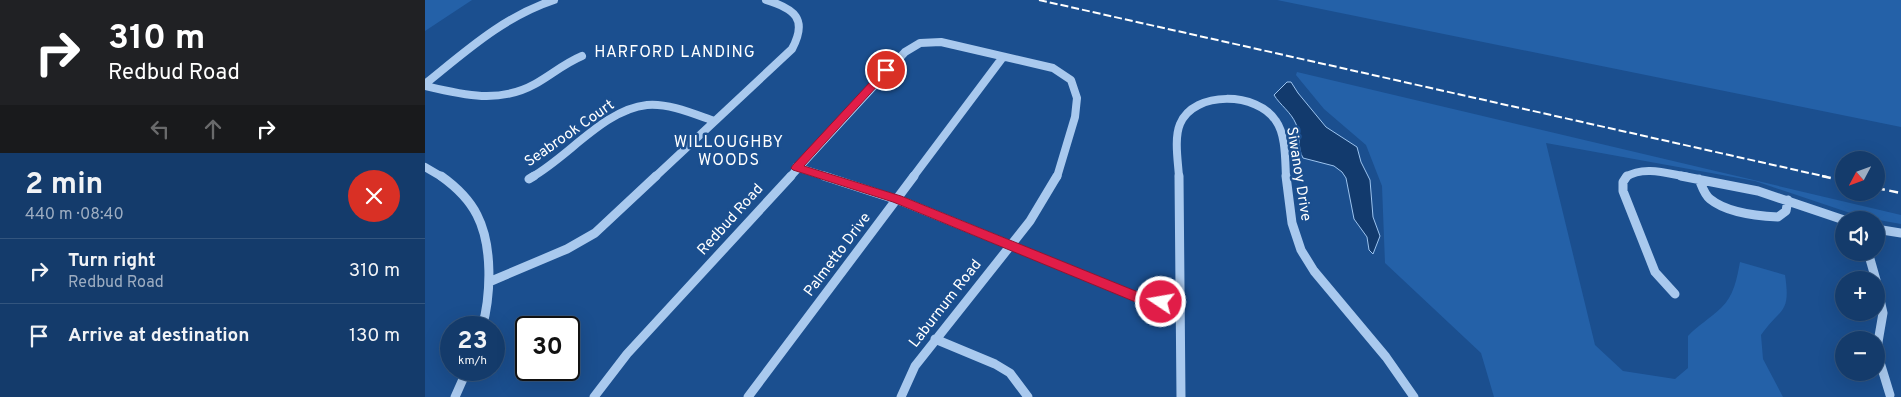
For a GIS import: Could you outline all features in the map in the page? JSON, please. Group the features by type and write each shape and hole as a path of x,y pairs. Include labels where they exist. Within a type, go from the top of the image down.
{"street":[{"path":"425,85 507,20 554,0"},
{"path":"489,282 567,249 587,238 606,224 792,49 799,37 799,21 795,14 784,6 766,0"},
{"name":"Redbud Road","path":"594,397 627,354 899,56 925,42 941,42 1003,57"},
{"path":"425,85 480,97 498,98 529,87 561,64 582,56"},
{"name":"Palmetto Drive","path":"748,397 1003,57"},
{"name":"Laburnum Road","path":"901,397 915,366 935,338 1030,221 1057,177 1075,117 1077,98 1075,88 1071,80 1063,73 1053,68 1003,57"},
{"name":"Siwanoy Drive","path":"1181,397 1178,138 1180,120 1186,113 1204,102 1217,98 1243,100 1269,113 1278,125 1293,232 1299,248 1308,264 1377,345 1405,381 1414,397"},
{"name":"Seabrook Court","path":"529,179 548,170 617,114 632,108 647,105 659,106 714,121"},
{"path":"425,167 439,174 458,189 477,214 488,252 489,282 484,316"},
{"path":"797,168 897,199 1137,297 1161,302 1180,302"},
{"path":"1675,294 1655,272 1623,191 1623,182 1627,176 1639,171 1699,179 1758,190 1835,217"},
{"path":"1699,179 1703,190 1709,198 1726,207 1778,218 1786,211 1787,200"},
{"path":"1885,230 1901,233"},
{"path":"1882,321 1878,342 1879,360 1890,395"},
{"path":"935,338 995,364 1010,373 1028,397"},
{"path":"455,397 462,381"}],"shaded area":[{"path":"425,0 472,0 425,31"},
{"path":"1277,0 1901,0 1901,127"},
{"path":"1297,72 1835,199 1835,201 1884,211 1844,211 1755,181 1546,143 1595,345 1623,371 1675,379 1688,368 1688,336 1717,312 1729,298 1738,274 1740,262 1785,275 1787,297 1783,309 1761,335 1763,359 1783,397 1494,397 1481,353 1385,263 1382,186 1366,145 1324,109 1296,75"},
{"path":"1287,82 1291,82 1326,127 1357,147 1361,162 1370,180 1373,217 1380,236 1373,254 1369,250 1367,237 1354,219 1346,178 1342,172 1334,166 1303,158 1296,124 1274,95"},
{"path":"1885,211 1901,215 1901,224 1885,221"}],"railway":[{"path":"1039,0 1827,177"},
{"path":"1822,176 1835,179"},
{"path":"1885,190 1901,193"}],"district":[{"name":"HARFORD LANDING","path":"675,53"},
{"name":"WILLOUGHBY WOODS","path":"729,152"}],"route":[{"path":"886,70 797,168 897,199 1137,297 1161,302"}]}
